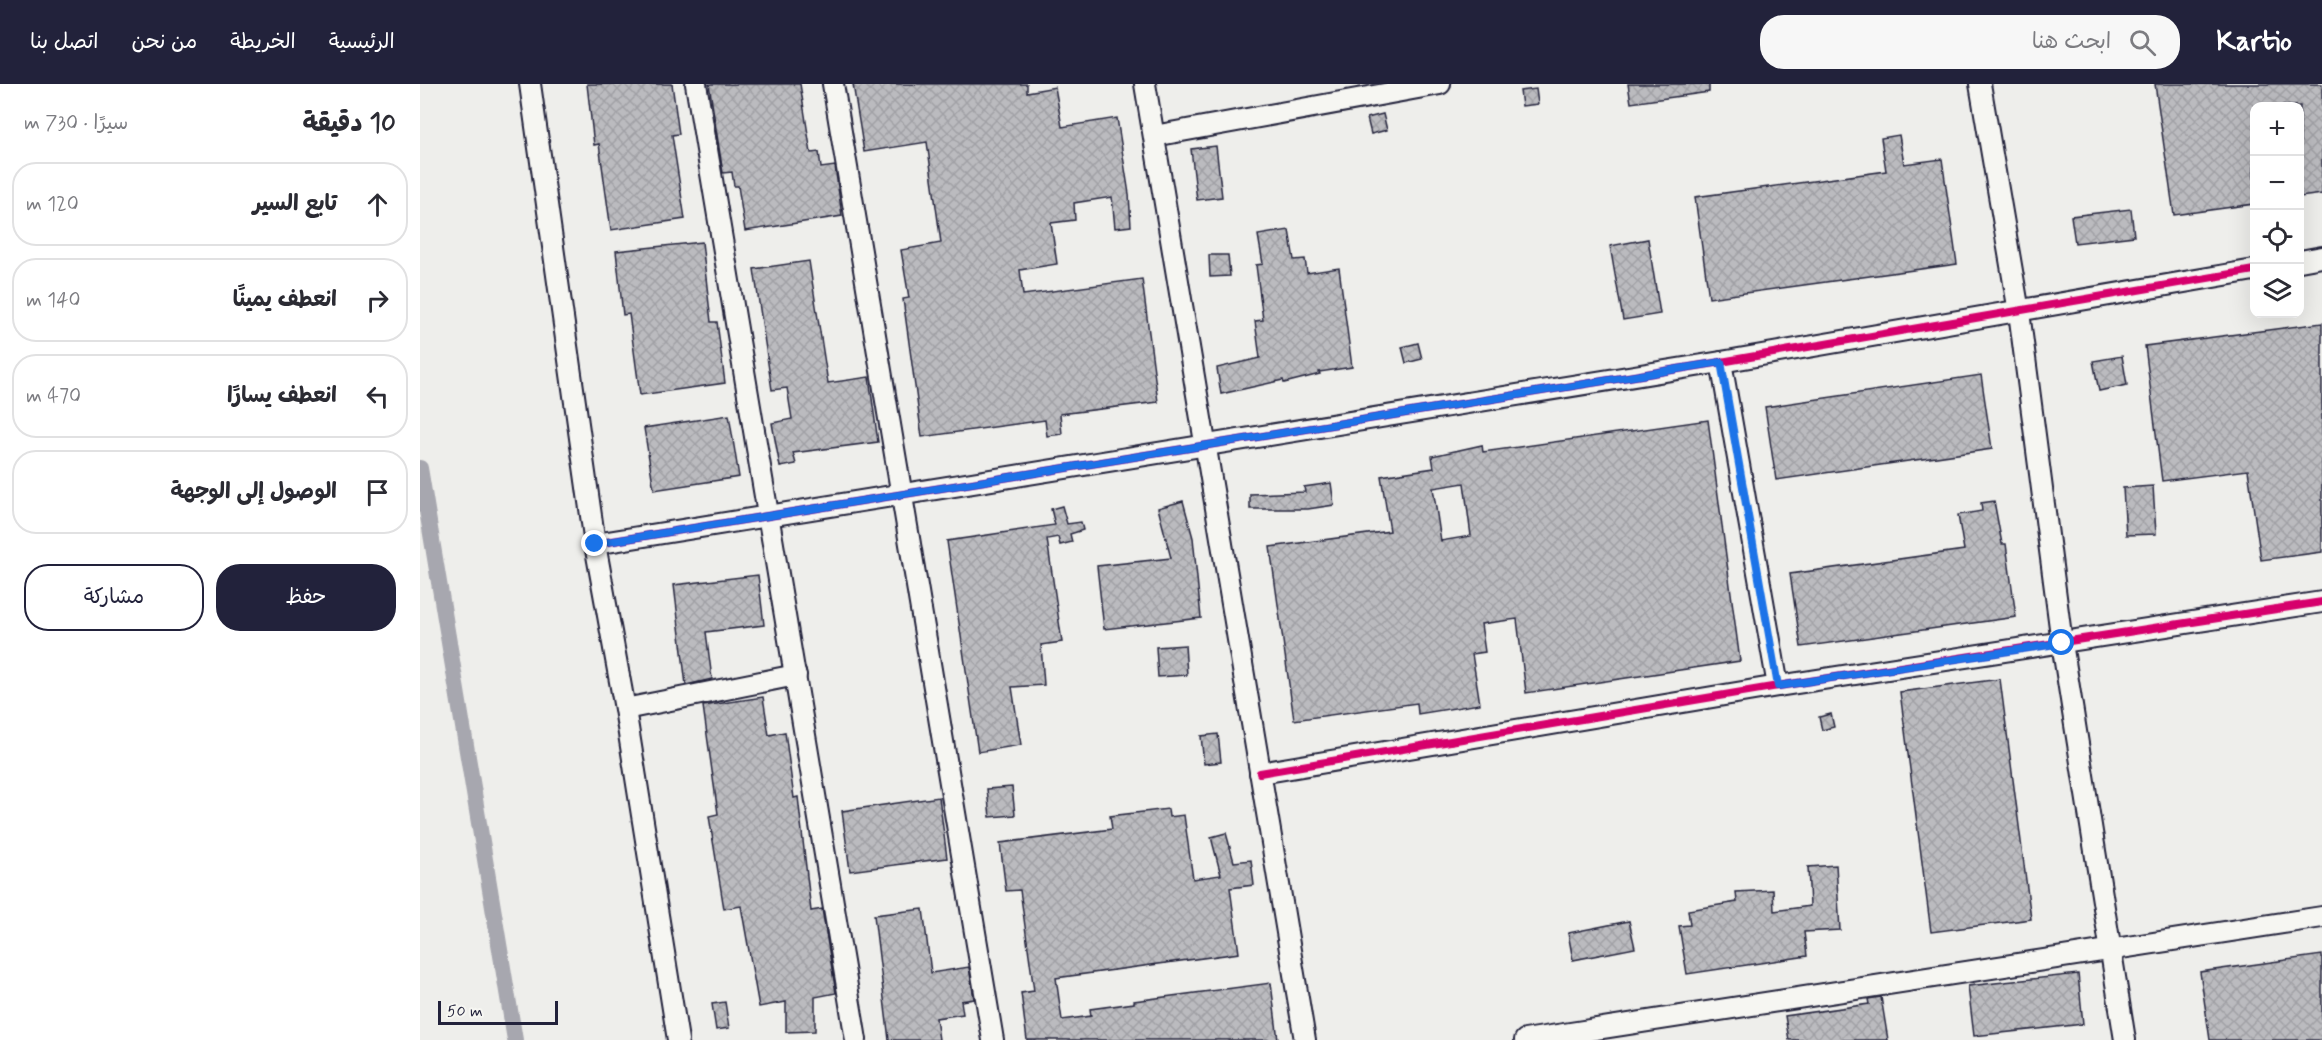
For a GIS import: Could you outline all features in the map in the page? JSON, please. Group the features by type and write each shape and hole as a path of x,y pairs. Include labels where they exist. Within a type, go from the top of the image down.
{"street":[{"path":"530,84 595,544 625,709 678,1040"},
{"path":"696,84 856,1040"},
{"path":"833,84 993,1040"},
{"path":"1145,84 1305,1040"},
{"path":"1154,136 1440,84"},
{"path":"1980,84 2019,312 2062,643 2125,1040"},
{"path":"2304,260 2322,257"},
{"path":"595,544 1721,362 2250,271"},
{"path":"1721,362 1778,686"},
{"path":"1260,773 1778,686 2322,602"},
{"path":"625,709 796,675"},
{"path":"1525,1040 1550,1038 2322,917"}],"building":[{"path":"587,84 672,84 679,134 672,135 685,219 611,230 599,144 594,145"},
{"path":"709,84 800,84 811,153 819,152 821,168 835,166 842,216 745,231 738,186 734,186 732,172 723,173"},
{"path":"853,84 1027,84 1027,92 1055,87 1062,127 1117,118 1129,194 1131,226 1115,228 1112,197 1074,203 1075,220 1051,223 1057,264 1020,270 1023,295 1142,279 1158,402 1060,414 1062,434 1047,436 1045,420 922,437 903,299 909,298 901,250 941,243 927,142 864,152"},
{"path":"1628,84 1709,84 1709,92 1631,103"},
{"path":"2155,84 2322,84 2322,194 2304,196 2304,102 2250,102 2250,205 2174,215"},
{"path":"1536,89 1538,104 1522,106 1520,91"},
{"path":"1383,114 1387,130 1371,134 1367,118"},
{"path":"1899,135 1904,164 1942,159 1957,264 1709,298 1695,197 1886,171 1881,138"},
{"path":"1216,146 1222,197 1197,200 1191,149"},
{"path":"2131,209 2134,236 2075,243 2071,216"},
{"path":"1289,230 1294,260 1305,259 1307,273 1339,268 1352,367 1319,372 1320,374 1284,383 1283,380 1221,394 1217,368 1260,358 1255,321 1263,320 1256,265 1263,264 1258,235"},
{"path":"1648,239 1660,314 1623,320 1610,246"},
{"path":"702,242 711,322 717,322 725,383 640,395 629,314 623,315 616,251"},
{"path":"1209,255 1228,255 1230,276 1210,277"},
{"path":"809,261 828,383 869,377 878,442 793,453 796,464 780,467 772,423 792,419 787,388 772,390 754,269"},
{"path":"2322,323 2322,552 2261,560 2248,470 2162,481 2145,346"},
{"path":"1418,343 1422,359 1406,363 1402,347"},
{"path":"2122,356 2127,385 2099,391 2093,361"},
{"path":"1981,375 1992,449 1776,480 1765,407"},
{"path":"729,415 739,477 654,490 644,428"},
{"path":"1708,420 1740,661 1526,693 1517,619 1481,624 1485,652 1472,654 1480,704 1418,714 1417,703 1294,720 1270,547 1390,531 1381,476 1434,468 1432,456 1482,445 1483,452","holes":["1464,483 1471,536 1441,541 1433,488"]},
{"path":"1331,483 1334,505 1308,509 1250,509 1250,494 1305,492 1304,487"},
{"path":"2153,486 2156,534 2126,535 2123,488"},
{"path":"1183,501 1193,538 1201,618 1104,629 1097,566 1171,558 1158,508"},
{"path":"1994,501 2002,544 2006,544 2016,617 1801,647 1790,574 1964,550 1958,515 1982,511 1981,503"},
{"path":"1062,506 1067,524 1081,522 1083,530 1070,534 1072,542 1060,545 1058,537 1047,539 1062,642 1041,645 1044,685 1012,687 1021,745 978,752 947,541 1055,525 1051,509"},
{"path":"758,575 764,625 706,632 712,679 686,685 674,585"},
{"path":"1185,645 1187,675 1158,677 1156,647"},
{"path":"2000,679 2031,919 1931,932 1900,692"},
{"path":"763,697 769,735 785,732 794,798 798,797 811,911 822,909 836,993 815,997 815,1031 786,1032 786,1002 759,1007 741,906 724,909 709,816 718,814 703,706"},
{"path":"1831,714 1834,727 1822,730 1819,717"},
{"path":"1218,734 1221,762 1204,764 1201,736"},
{"path":"1012,787 1015,815 990,817 987,789"},
{"path":"939,797 947,858 850,871 842,811"},
{"path":"1168,809 1169,817 1184,815 1193,879 1221,875 1211,837 1226,833 1234,862 1251,860 1254,885 1230,888 1239,953 1056,978 1062,1020 1091,1016 1090,1009 1134,1003 1134,1001 1271,983 1278,1040 1027,1040 1021,993 1034,991 1020,890 1006,891 1000,843 1112,829 1110,816"},
{"path":"1836,865 1840,930 1804,932 1807,956 1687,974 1679,926 1690,925 1688,910 1737,902 1736,892 1773,890 1774,911 1810,906 1808,867"},
{"path":"923,909 931,973 969,967 974,999 961,1001 963,1014 936,1018 939,1040 889,1040 874,915"},
{"path":"1629,921 1635,948 1573,960 1568,933"},
{"path":"2322,955 2322,1040 2210,1040 2200,972"},
{"path":"2078,974 2083,1024 1974,1036 1968,986"},
{"path":"1881,997 1888,1040 1789,1040 1785,1016 1869,1004 1868,999"},
{"path":"725,1002 729,1028 716,1030 712,1004"}],"waterway":[{"path":"420,468 515,1040"}],"cycle path":[{"path":"595,544 1721,362 2250,271"},
{"path":"1260,773 1778,686 2322,602"}],"route":[{"path":"595,544 1721,362 1778,686 2062,643"}]}
